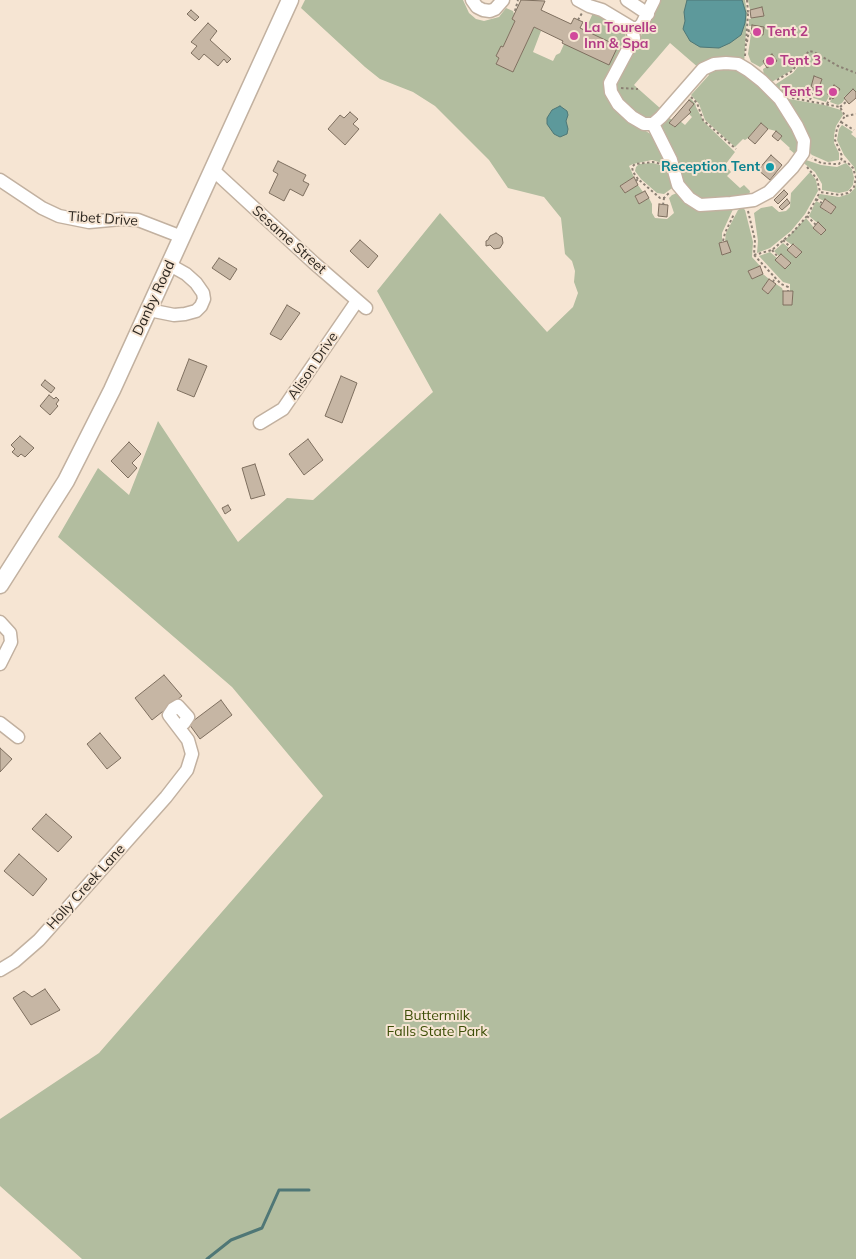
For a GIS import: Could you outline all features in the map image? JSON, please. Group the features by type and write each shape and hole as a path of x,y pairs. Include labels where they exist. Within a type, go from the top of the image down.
{"main road":[{"name":"Danby Road","path":"0,586 66,481 112,390 290,0"}],"street":[{"path":"472,0 477,7 490,11 496,9 504,0"},
{"path":"578,0 602,10 632,28 638,28 642,24 654,0"},
{"path":"627,0 648,14"},
{"path":"632,28 634,38 610,83 611,92 618,104 632,117 644,124 653,124 703,70 714,64 738,64 768,87 780,99 804,141 800,156 769,192 754,200 700,205 689,198 678,185 663,140 653,124"},
{"name":"Sesame Street","path":"213,170 314,263 362,304"},
{"name":"Tibet Drive","path":"0,180 42,208 59,216 89,222 121,219 138,220 182,237"},
{"path":"149,310 174,315 196,311 201,306 204,299 203,293 196,283 186,274 170,265"},
{"name":"Alison Drive","path":"260,423 283,409 362,304"},
{"path":"0,622 10,633 11,642 0,664"},
{"path":"0,723 18,737"},
{"name":"Holly Creek Lane","path":"0,970 14,961 38,940 166,797 187,770 192,754 188,740 178,726"}],"path":[{"path":"515,11 518,0"},
{"path":"745,68 749,14 747,0"},
{"path":"746,45 749,30 752,30"},
{"path":"768,87 792,71 809,52 814,52 838,66 856,72"},
{"path":"631,88 638,89"},
{"path":"810,100 814,88"},
{"path":"684,91 697,103 704,120 736,149"},
{"path":"827,104 830,97"},
{"path":"780,99 810,100 840,107 845,116"},
{"path":"840,107 846,102"},
{"path":"842,161 842,156 835,140 837,128 845,116 854,115"},
{"path":"841,122 854,130"},
{"path":"800,156 821,163 839,164 842,161 847,162 853,168 856,178 854,187 848,193 840,195 820,192"},
{"path":"754,256 772,250 783,240 807,216 820,192 820,186 812,171 800,156"},
{"path":"664,199 651,192 637,180 632,167 635,164 653,162 662,164 672,163"},
{"path":"663,205 664,199 678,185"},
{"path":"816,199 822,203"},
{"path":"723,242 724,233 743,202"},
{"path":"743,202 755,240 754,256"},
{"path":"807,216 816,225"},
{"path":"783,240 790,247"},
{"path":"772,250 778,257"},
{"path":"754,256 781,284 788,287 788,291"},
{"path":"761,269 765,266"},
{"path":"773,282 774,277"}],"green space":[{"name":"Buttermilk Falls State Park","path":"305,0 463,0 469,13 476,19 484,21 499,17 506,8 513,11 512,19 515,21 503,47 496,56 499,58 496,63 513,72 534,27 541,31 533,52 553,61 556,55 560,53 564,44 585,31 593,13 625,31 626,43 608,74 631,122 657,138 667,163 652,160 633,164 629,166 634,177 620,186 625,193 638,185 643,192 635,197 639,204 649,198 655,218 667,219 674,213 669,198 677,193 685,203 700,210 734,207 722,233 722,242 719,243 723,255 730,252 727,241 725,241 726,233 738,210 743,208 753,242 752,257 760,266 748,271 752,279 763,274 769,279 762,289 768,294 776,284 782,288 783,304 792,305 793,291 790,291 790,284 783,282 759,256 770,252 777,258 775,260 785,269 791,263 781,254 779,256 774,251 783,243 789,248 787,250 796,258 802,252 794,244 792,245 785,240 806,218 820,235 826,230 809,216 816,201 822,204 820,207 830,214 836,207 825,199 824,201 818,198 820,194 839,197 849,194 855,188 856,183 856,1259 82,1259 0,1186 0,1119 99,1053 323,796 232,687 58,537 98,468 129,495 158,421 238,542 287,498 313,500 433,392 377,291 440,213 547,332 573,307 578,293 574,282 575,271 572,261 565,254 561,218 544,197 508,188 489,160 435,106 413,92 380,79 365,67 301,8"},
{"path":"659,0 745,0 747,13 744,65 700,69 670,43 634,85 661,109 647,121 622,105 614,83 657,8"},
{"path":"748,0 856,0 856,92 853,90 838,105 830,102 840,89 834,85 827,94 829,96 826,102 813,98 822,79 815,76 810,98 781,94 773,86 793,73 803,60 801,59 792,70 770,83 764,76 763,69 777,61 772,54 763,61 765,63 760,67 751,62 748,54 751,34 763,35 764,27 749,26 749,19 764,15 762,7 750,10"},
{"path":"720,68 739,70 771,95 798,137 799,149 795,154 780,139 782,136 761,123 748,138 743,139 735,147 705,120 699,104 691,95 709,75 708,73"},
{"path":"690,98 695,103 704,122 735,152 725,165 731,172 727,176 740,188 744,185 750,191 749,196 705,202 685,189 673,149 660,127 668,117 672,120 669,123 674,127 680,121 685,125 692,117 689,114 691,112 689,110 694,104 689,100"},
{"path":"787,100 841,110 843,115 836,126 834,135 834,143 839,153 839,160 828,162 809,152 810,147 806,130 794,115"},
{"path":"842,125 853,132 851,134 856,138 856,174 854,167 844,155 837,140 839,129"},
{"path":"806,160 821,165 837,167 846,163 852,169 853,185 848,191 839,193 822,190 822,184 815,172 801,161"},
{"path":"653,163 669,166 675,186 664,194 657,193 635,171 639,164"},
{"path":"810,172 816,180 818,191 805,214 791,231 770,248 757,253 758,241 754,213 761,208 772,206 779,212 786,211 790,207 791,193"}],"water":[{"path":"687,0 742,0 746,13 741,35 719,48 700,47 690,41 683,29"},
{"path":"560,106 567,111 566,121 568,129 567,134 560,137 554,134 547,124 547,118 552,110"}],"building":[{"name":"La Tourelle Inn & Spa","path":"521,0 545,1 541,10 571,24 574,18 583,22 580,28 618,46 609,65 562,43 563,41 534,27 513,72 496,64 499,58 496,56 501,46 503,47 515,21 512,19"},
{"path":"762,7 764,16 751,18 750,10"},
{"path":"191,10 199,17 195,21 187,14"},
{"path":"208,23 217,31 210,40 231,59 227,63 224,59 218,66 204,54 199,60 191,53 197,46 191,42"},
{"name":"Tent 2","path":"752,25 764,27 763,35 751,34"},
{"name":"Tent 3","path":"772,54 777,61 767,68 763,61"},
{"path":"814,76 822,79 818,90 811,87"},
{"name":"Tent 5","path":"834,85 840,89 833,99 827,94"},
{"path":"853,89 856,92 856,98 849,104 844,98"},
{"path":"689,100 694,104 689,110 691,112 675,127 669,123"},
{"path":"350,112 358,119 353,124 359,129 345,145 328,129 340,115 344,118"},
{"path":"761,123 768,129 755,144 748,138"},
{"path":"776,131 782,136 778,141 772,136"},
{"name":"Reception Tent","path":"771,155 782,165 770,180 758,170"},
{"path":"278,161 306,175 303,181 309,184 303,196 290,189 284,201 269,193 278,174 273,171"},
{"path":"634,177 638,185 625,193 620,186"},
{"path":"784,190 788,194 778,204 774,200"},
{"path":"645,191 649,198 639,204 635,196"},
{"path":"787,199 790,203 782,210 779,207"},
{"path":"825,199 836,207 831,214 820,207"},
{"path":"659,204 668,205 667,217 658,216"},
{"path":"818,222 826,230 821,235 813,228"},
{"path":"496,233 502,237 503,243 500,248 494,249 490,245 486,246 486,241"},
{"path":"360,240 378,256 368,268 350,251"},
{"path":"727,241 731,252 722,255 719,243"},
{"path":"793,244 802,252 796,258 787,250"},
{"path":"781,254 791,263 785,269 775,260"},
{"path":"219,258 237,269 230,280 212,268"},
{"path":"760,266 763,274 752,279 748,271"},
{"path":"769,279 776,284 768,294 762,289"},
{"path":"783,291 793,291 792,305 783,305"},
{"path":"287,305 300,313 281,340 270,334"},
{"path":"189,359 207,366 194,397 177,390"},
{"path":"341,376 357,383 342,423 325,416"},
{"path":"45,380 55,388 51,393 41,385"},
{"path":"49,395 59,400 56,404 58,406 50,415 40,406"},
{"path":"20,436 34,448 25,457 21,454 18,457 12,452 15,449 11,445"},
{"path":"308,439 323,460 304,475 289,454"},
{"path":"129,442 141,454 132,463 137,468 128,478 111,461"},
{"path":"255,464 265,495 251,499 242,468"},
{"path":"228,505 231,510 225,514 222,508"},
{"path":"164,675 182,696 152,720 135,698"},
{"path":"221,700 232,715 200,739 189,724"},
{"path":"100,733 121,758 107,769 87,744"},
{"path":"0,748 12,759 0,772"},
{"path":"46,814 72,837 58,852 32,829"},
{"path":"19,854 47,879 33,896 4,871"},
{"path":"45,989 60,1010 31,1025 13,998 24,991 32,997"}],"waterway":[{"path":"207,1259 231,1240 262,1228 279,1190 309,1190"}],"place":[{"name":"Tent 2","path":"757,32"},
{"name":"La Tourelle Inn & Spa","path":"574,36"},
{"name":"Tent 3","path":"770,61"},
{"name":"Tent 5","path":"833,92"},
{"name":"Reception Tent","path":"770,167"}]}
